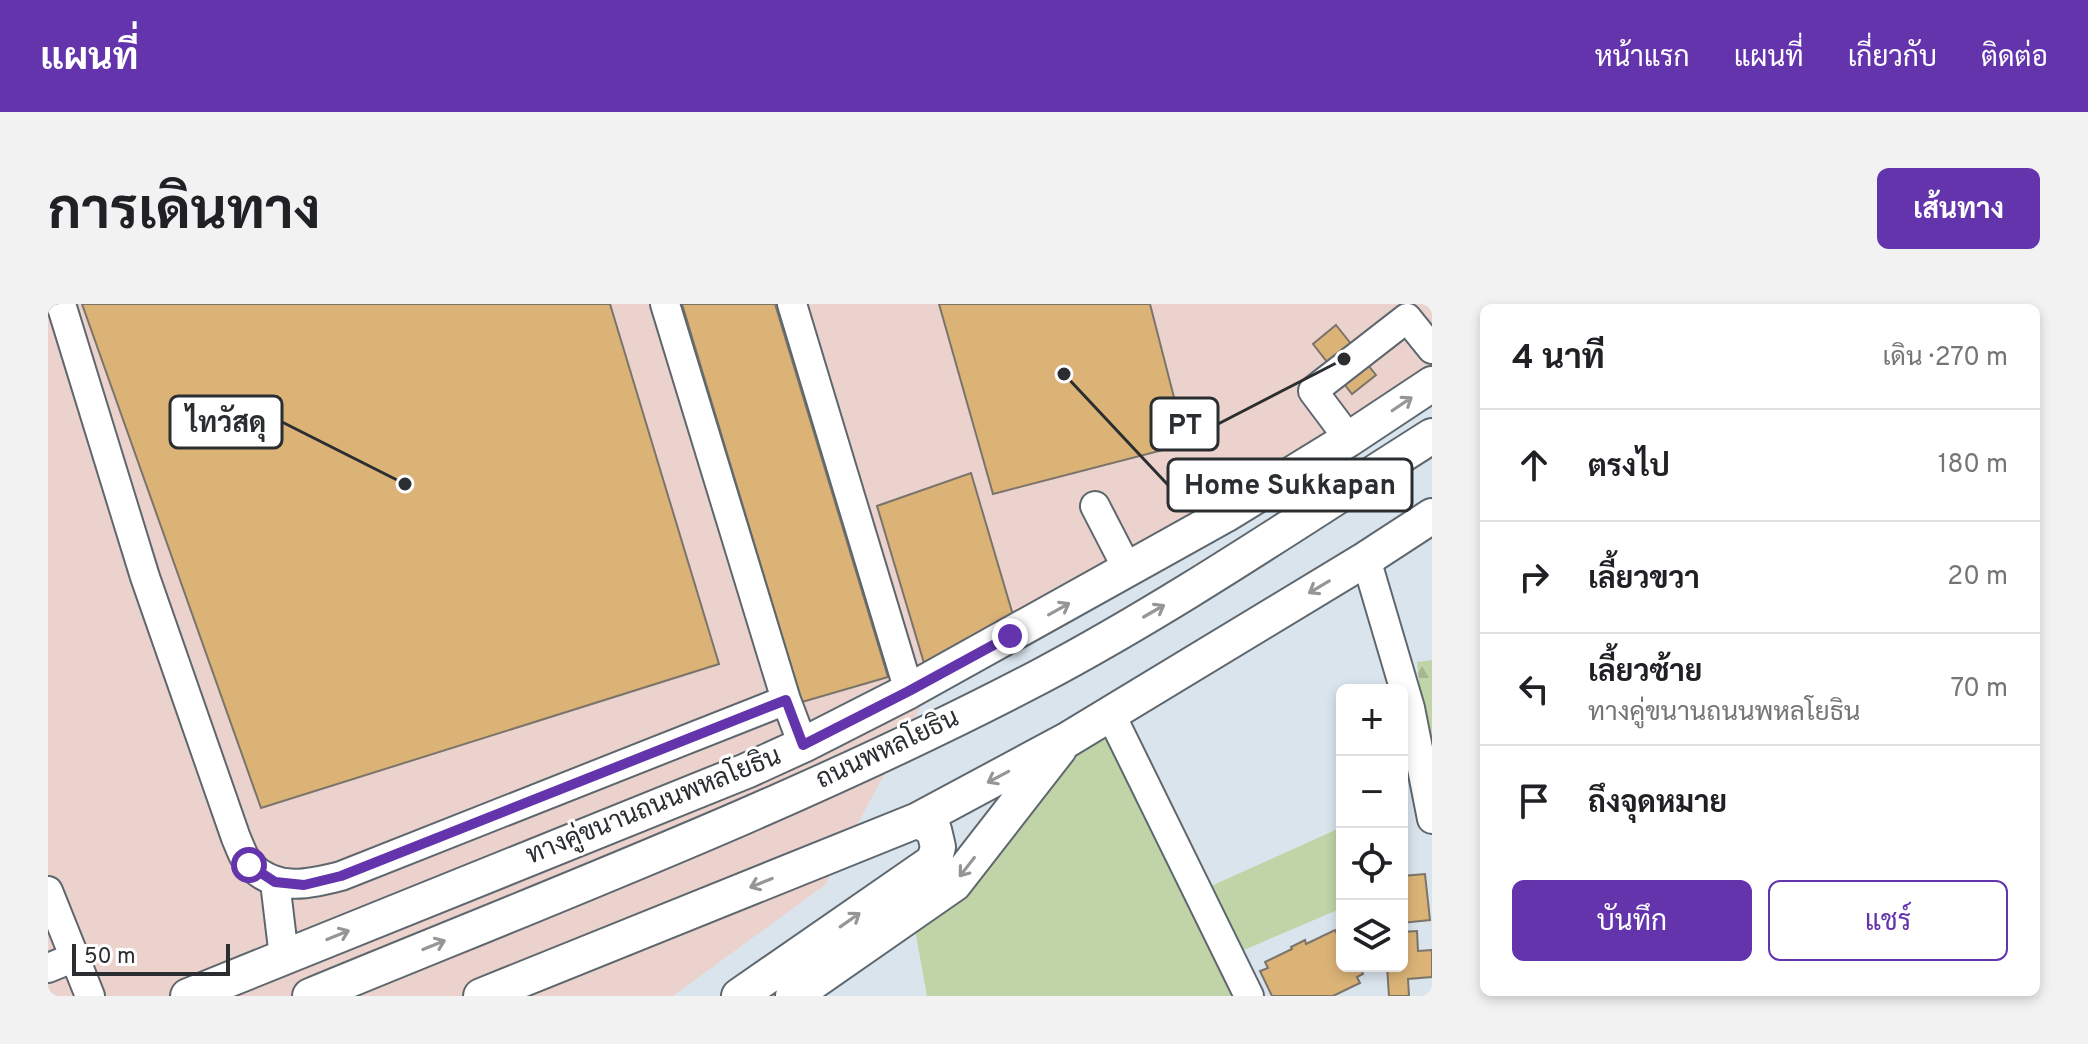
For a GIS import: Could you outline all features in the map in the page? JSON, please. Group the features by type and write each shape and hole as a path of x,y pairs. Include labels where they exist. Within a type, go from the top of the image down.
{"main road":[{"name":"ทางคู่ขนานถนนพหลโยธิน","path":"188,996 746,771 803,745 909,691 1225,515 1432,384"},
{"name":"ถนนพหลโยธิน","path":"310,996 875,759 1040,676 1200,585 1432,436"},
{"path":"1314,510 1349,439"},
{"path":"481,996 918,820 1067,740 1432,516"},
{"path":"793,996 954,884 1067,740"},
{"path":"630,864 746,771"},
{"path":"739,996 934,861 938,847 934,830 918,820"}],"street":[{"path":"61,304 145,577 236,838 249,865 275,882 304,885 341,876 786,700"},
{"path":"665,304 786,700 803,745"},
{"path":"792,304 909,691"},
{"path":"1349,439 1313,391 1407,318 1432,349"},
{"path":"1095,506 1128,570"},
{"path":"1366,559 1410,708 1432,819"},
{"path":"1110,713 1249,996"},
{"path":"275,882 284,957"},
{"path":"48,891 90,996"},
{"path":"48,968 75,957"}],"shaded area":[{"path":"48,304 1432,304 1432,379 929,691 825,885 673,996 48,996"}],"green space":[{"path":"1432,660 1432,815 1417,662"},
{"path":"1110,713 1198,892 1336,830 1336,911 1230,956 1249,996 927,996 912,913"}],"building":[{"path":"82,304 610,304 719,664 261,808"},
{"path":"682,304 775,304 888,677 802,702"},
{"path":"939,304 1150,304 1186,444 993,494"},
{"path":"1336,325 1376,375 1352,394 1313,344"},
{"path":"971,473 1013,615 924,663 877,506"},
{"path":"1425,874 1430,920 1408,922 1408,875"},
{"path":"1335,930 1336,972 1362,972 1357,977 1360,983 1333,996 1272,996 1260,971 1268,968 1265,962 1305,940 1306,944"},
{"path":"1417,931 1418,951 1432,950 1432,977 1408,979 1409,996 1389,996 1387,972 1408,972 1408,932"}],"place":[{"name":"PT","path":"1344,359"},
{"name":"Home Sukkapan","path":"1064,374"},
{"name":"ไทวัสดุ","path":"405,484"}],"route":[{"path":"249,865 275,882 304,885 341,876 786,700 803,745 1010,636"}]}
